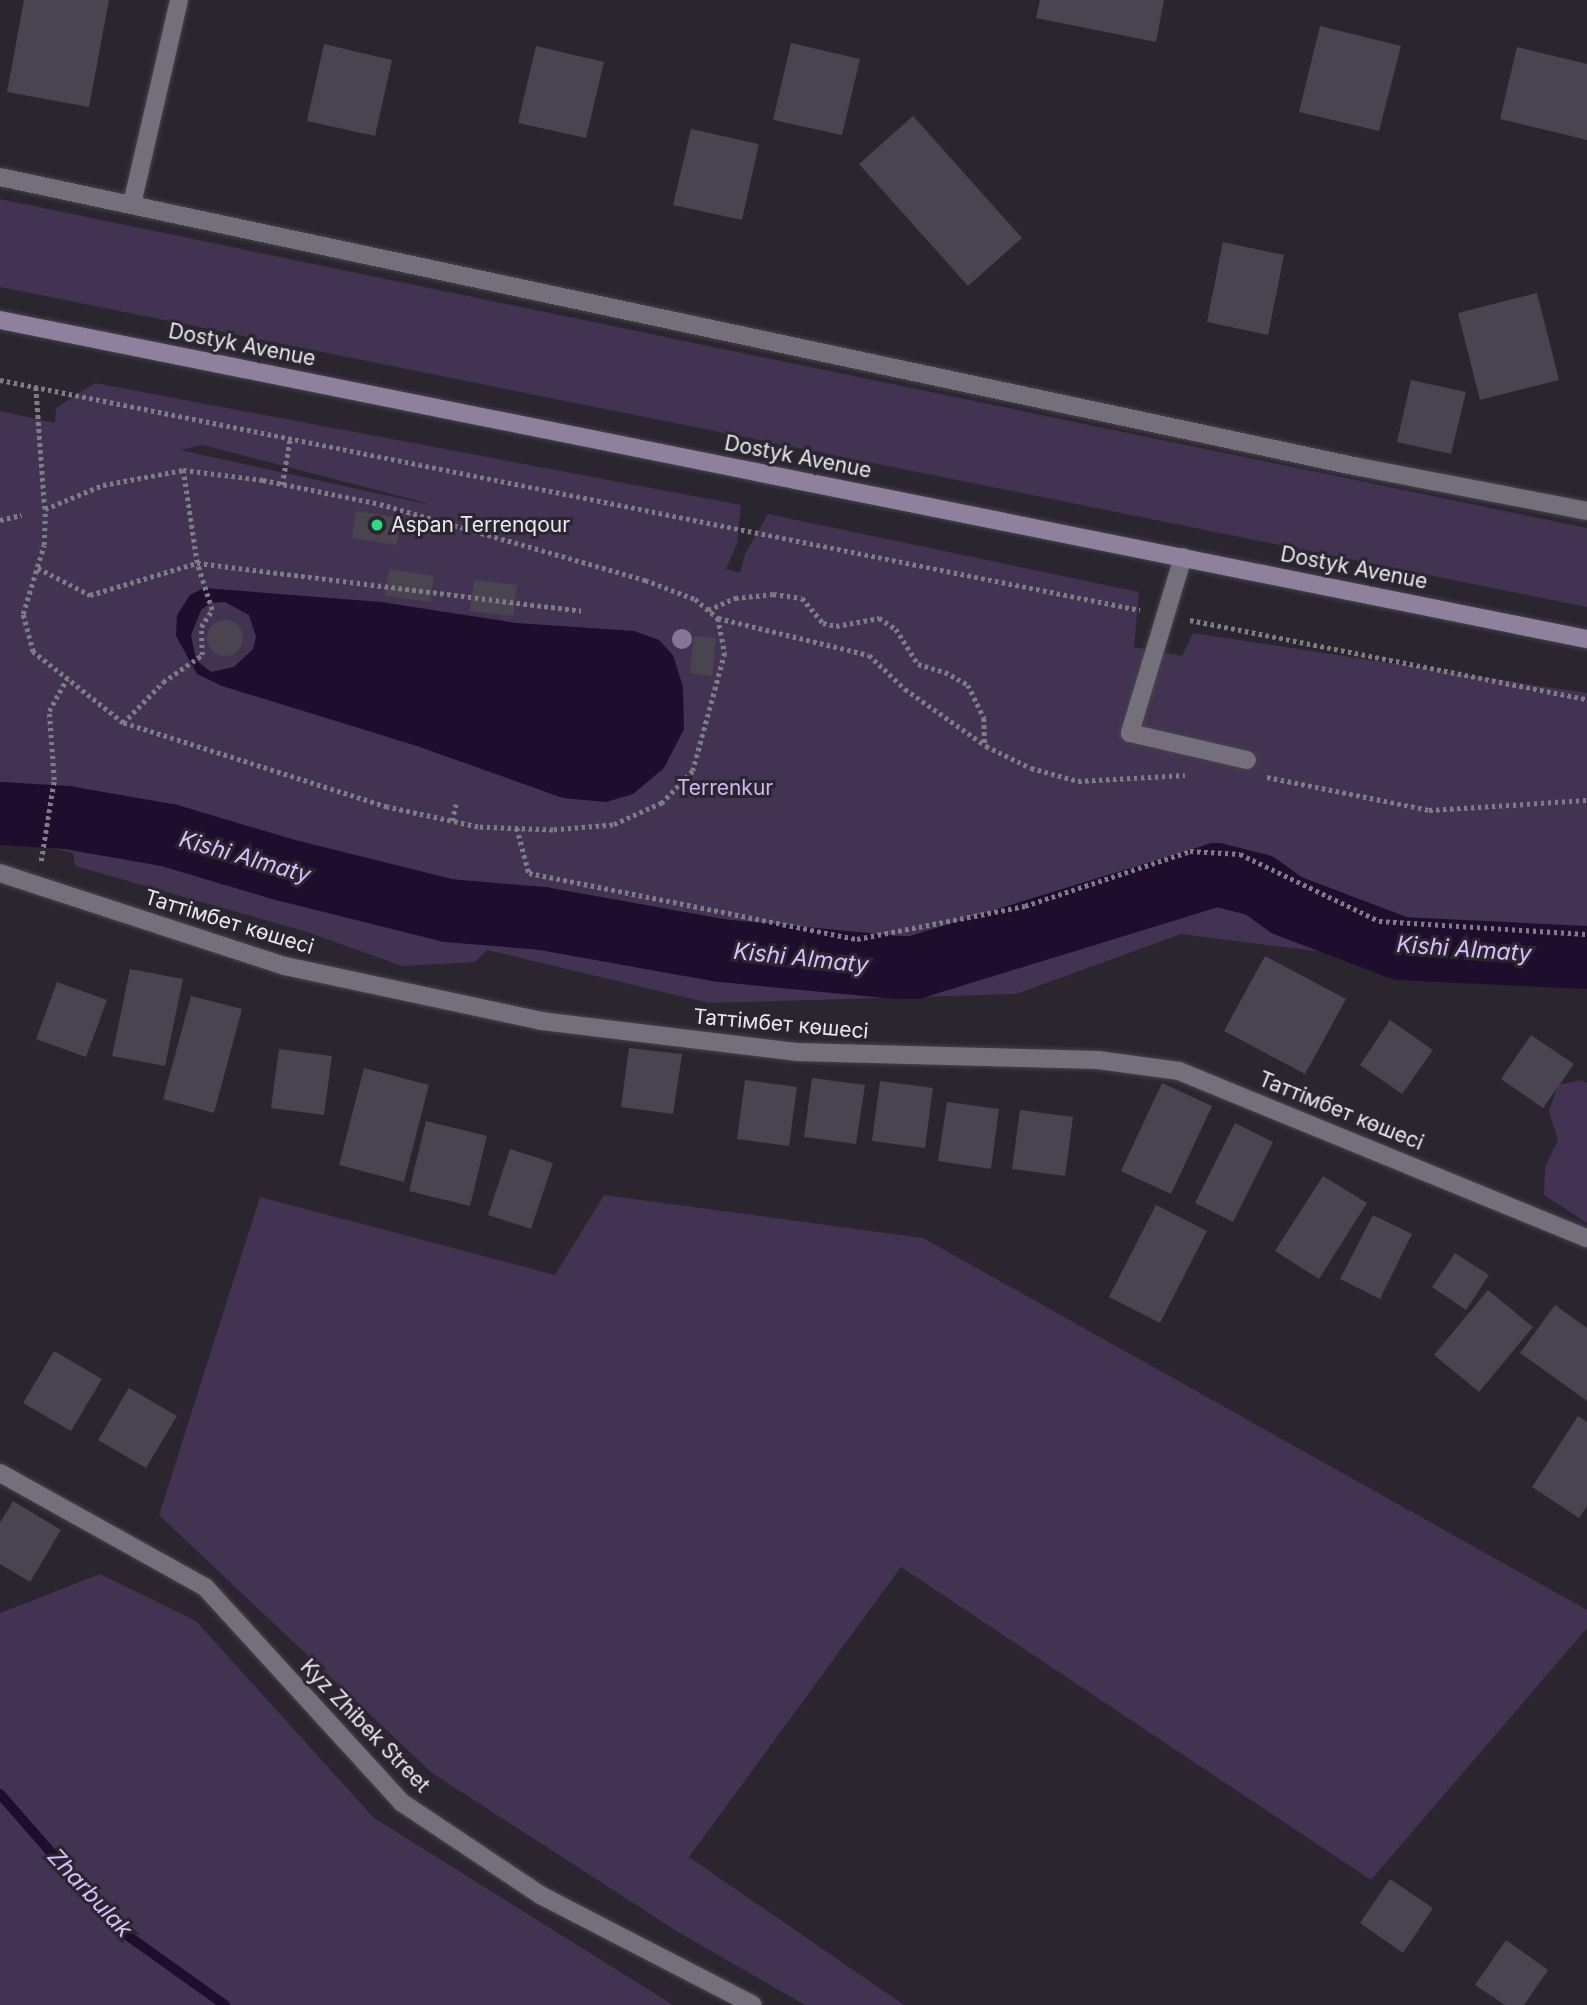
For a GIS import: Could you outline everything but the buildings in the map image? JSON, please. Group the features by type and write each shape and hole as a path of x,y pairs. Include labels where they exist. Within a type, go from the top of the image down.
{"main road":[{"name":"Dostyk Avenue","path":"0,320 1587,639"}],"street":[{"path":"132,204 179,0"},
{"path":"0,177 1354,467 1587,511"},
{"path":"1183,557 1130,733 1247,760"},
{"name":"Таттімбет көшесі","path":"0,873 285,965 541,1021 797,1052 1098,1060 1179,1071 1587,1238"},
{"name":"Kyz Zhibek Street","path":"0,1473 205,1587 401,1802 542,1896 753,2005"}],"path":[{"path":"0,380 1587,699"},
{"path":"36,387 45,509 37,570 23,614 33,652 123,723 387,807 452,821 517,828 613,825 662,803 693,771 711,713 725,653 718,618"},
{"path":"282,485 290,439"},
{"path":"45,509 103,485 183,471 282,485 380,504 645,580 695,598 718,618 850,649"},
{"path":"123,723 163,682 198,659 201,627 211,606 197,564 183,471"},
{"path":"0,520 21,515"},
{"path":"37,570 90,595 197,564 581,611"},
{"path":"708,610 735,598 773,594 802,598 823,623 836,626 879,618 896,629 918,664 945,672 968,685 984,718 986,746"},
{"path":"43,845 54,780 49,711 67,679"},
{"path":"452,821 457,804"},
{"path":"517,828 529,873 857,939 1047,900 1190,851 1240,854 1379,921 1587,934"}],"green space":[{"path":"0,199 1587,528 1587,607 0,287"},
{"name":"Terrenkur","path":"95,383 741,505 737,544 726,569 740,573 745,554 768,514 1139,592 1134,647 1182,656 1193,633 1587,693 1587,977 1361,957 1181,934 1016,994 709,1003 487,950 475,962 402,966 307,932 75,866 73,853 0,836 0,411 55,423 56,408","holes":["203,445 426,504 180,450"]},
{"path":"1582,1080 1587,1083 1587,1223 1544,1195 1545,1167 1558,1140 1549,1111 1558,1085"},
{"path":"604,1195 923,1238 1587,1610 1587,1628 1371,1880 901,1567 689,1857 904,2005 805,2005 678,1932 432,1773 159,1515 260,1197 555,1275"},
{"path":"100,1574 196,1621 374,1818 673,2005 0,2005 0,1613"}],"shaded area":[{"path":"204,588 381,602 516,623 634,631 659,640 673,655 683,687 684,729 664,768 633,794 606,802 563,798 417,746 222,686 197,674 176,636 177,615 190,595","holes":["225,602 249,615 256,637 253,649 234,667 211,672 196,660 191,635 201,610 210,603"]}],"waterway":[{"name":"Kіshі Almaty","path":"0,813 66,817 169,835 283,869 447,910 542,918 720,950 895,967 914,967 1216,874 1259,885 1287,905 1400,948 1587,957"},
{"name":"Zharbulak","path":"0,1794 117,1928 225,2005"}],"place":[{"name":"Aspan Terrenqour","path":"377,525"}]}
